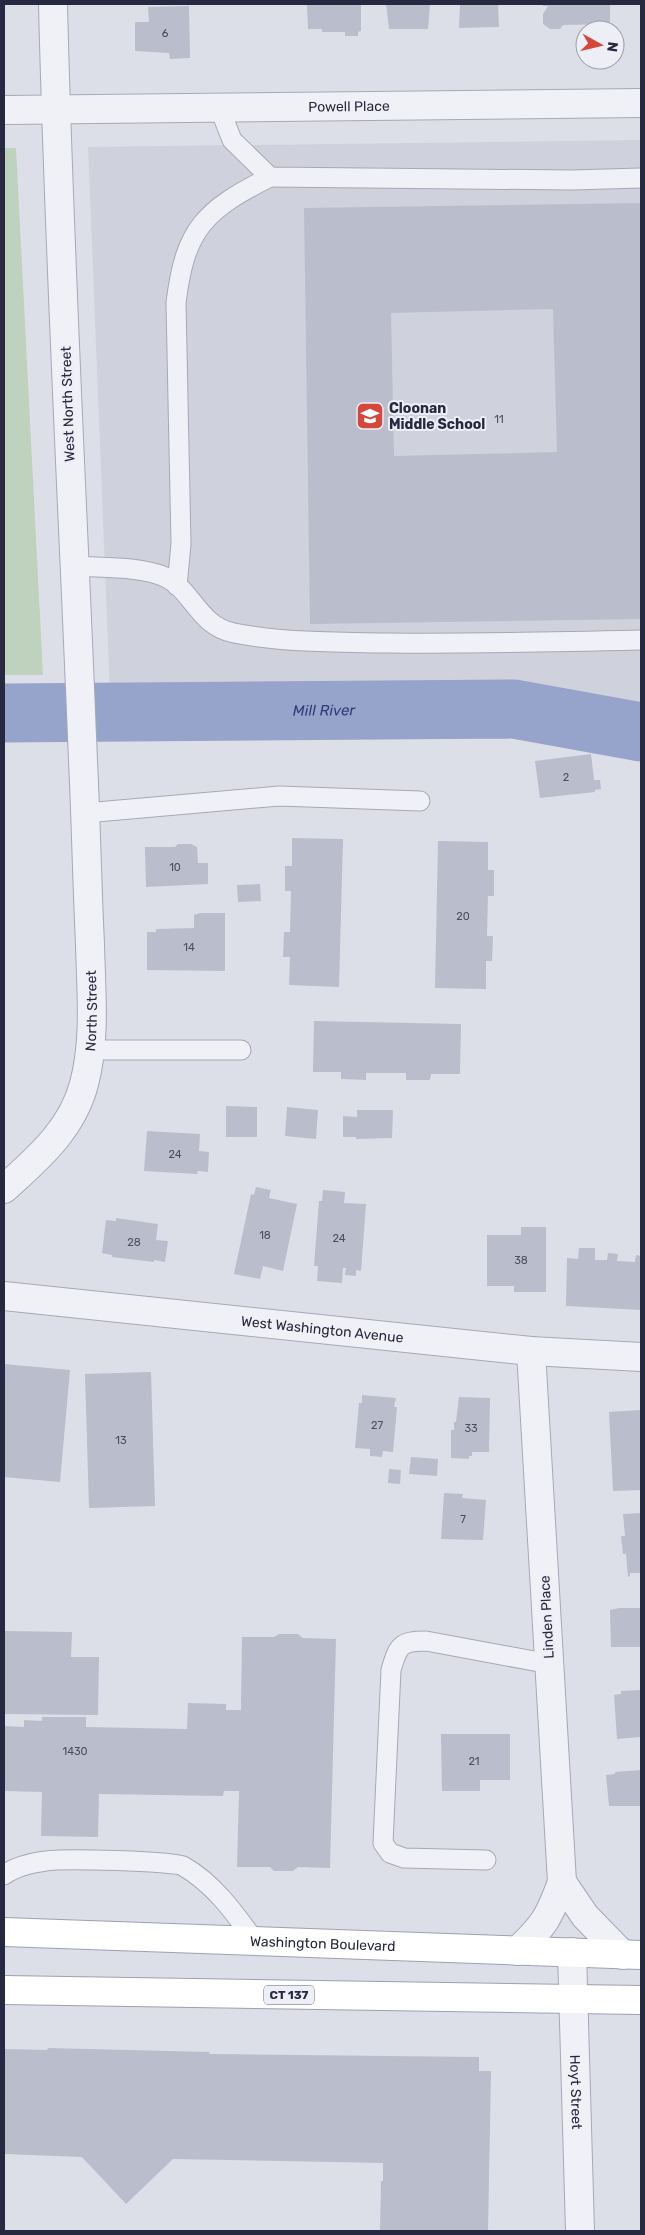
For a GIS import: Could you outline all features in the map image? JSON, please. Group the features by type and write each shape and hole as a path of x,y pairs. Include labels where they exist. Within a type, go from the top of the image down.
{"main road":[{"name":"Washington Boulevard","path":"4,1932 632,1955"},
{"name":"CT 137","path":"4,1990 641,2000"}],"street":[{"name":"West North Street","path":"53,4 85,808"},
{"name":"Powell Place","path":"4,110 641,103"},
{"name":"North Street","path":"4,1189 40,1156 67,1124 78,1104 84,1086 91,1050 92,1007 85,808"},
{"name":"West Washington Avenue","path":"4,1296 531,1351 641,1357"},
{"name":"Linden Place","path":"517,1951 542,1927 551,1912 562,1882 531,1351"},
{"path":"562,1882 590,1921 632,1955"},
{"name":"Hoyt Street","path":"572,1952 580,2231"}],"lane":[{"path":"219,107 232,140 270,178"},
{"path":"177,586 181,544 176,303 180,270 188,244 201,224 220,207 244,191 270,178 572,180 641,178"},
{"path":"75,566 144,571 165,577 177,586 203,616 223,630 233,633 306,642 471,644 641,640"},
{"path":"85,808 279,796 420,801"},
{"path":"91,1050 241,1050"},
{"path":"486,1860 404,1858 390,1853 383,1843 391,1670 397,1649 408,1641 426,1641 550,1664"},
{"path":"4,1875 13,1868 48,1860 181,1864 200,1877 230,1907 254,1940"}],"shaded area":[{"name":"Cloonan Middle School","path":"641,140 641,707 559,688 452,685 245,694 110,693 88,147"}],"green space":[{"path":"4,148 16,148 43,675 4,675"}],"building":[{"path":"307,4 361,4 361,31 358,32 358,36 345,36 345,32 322,32 322,29 308,29"},
{"path":"386,4 430,4 428,29 389,29"},
{"path":"460,4 498,4 499,27 459,28"},
{"path":"543,4 610,4 610,20 575,20 575,25 563,25 560,29 550,29 543,24 543,14 548,6 543,6"},
{"path":"189,6 190,58 170,59 169,53 135,51 135,22 149,22 148,7"},
{"path":"641,203 641,619 310,624 304,208","holes":["553,309 557,452 394,456 391,313"]},
{"path":"591,754 594,780 600,780 601,789 595,790 595,792 540,798 535,761"},
{"path":"292,838 343,839 339,987 289,985 290,957 283,957 284,932 290,932 291,891 285,891 285,866 292,866"},
{"path":"438,841 488,842 488,870 494,870 494,896 488,896 487,936 493,936 492,961 486,961 486,989 435,988"},
{"path":"178,844 191,844 197,847 198,863 208,863 208,884 146,887 145,847 175,847"},
{"path":"260,884 261,901 238,902 237,885"},
{"path":"200,913 225,913 225,971 147,970 147,932 156,932 156,929 194,928 194,915"},
{"path":"314,1021 461,1024 460,1074 431,1074 430,1080 406,1080 406,1073 366,1073 366,1080 341,1079 341,1072 313,1072"},
{"path":"226,1106 257,1107 257,1137 226,1137"},
{"path":"287,1107 318,1110 316,1139 285,1136"},
{"path":"357,1110 393,1110 392,1138 356,1139 356,1137 343,1137 343,1116 357,1117"},
{"path":"147,1131 200,1134 199,1151 209,1152 208,1172 198,1171 197,1174 144,1171"},
{"path":"256,1187 271,1190 269,1198 297,1204 283,1271 263,1266 260,1279 234,1274 251,1194 254,1195"},
{"path":"323,1190 345,1192 344,1203 366,1204 361,1271 356,1270 356,1276 345,1275 346,1268 343,1268 342,1283 317,1281 318,1266 314,1266 319,1201 322,1201"},
{"path":"116,1218 158,1224 156,1240 168,1241 165,1262 112,1257 112,1255 102,1253 106,1220 116,1221"},
{"path":"521,1227 546,1227 546,1292 514,1292 514,1286 487,1286 487,1235 521,1235"},
{"path":"579,1248 595,1248 595,1260 607,1260 608,1253 618,1254 617,1261 635,1262 636,1255 641,1256 641,1310 566,1306 567,1258 578,1259"},
{"path":"4,1364 70,1370 60,1482 4,1477"},
{"path":"151,1372 155,1506 89,1508 85,1374"},
{"path":"362,1395 396,1398 393,1452 383,1451 382,1457 370,1456 370,1449 355,1448 359,1403 362,1403"},
{"path":"459,1397 490,1398 489,1452 472,1452 472,1456 469,1456 469,1459 451,1458 451,1430 454,1430 454,1422 456,1422"},
{"path":"641,1410 641,1490 613,1491 609,1412"},
{"path":"411,1457 438,1459 437,1476 409,1474"},
{"path":"389,1469 401,1470 400,1484 388,1483"},
{"path":"444,1493 463,1494 462,1498 486,1500 483,1540 441,1539"},
{"path":"641,1513 641,1573 630,1573 628,1577 626,1554 623,1554 621,1536 625,1536 623,1514"},
{"path":"641,1608 641,1647 611,1647 610,1610"},
{"path":"5,1631 72,1632 71,1657 99,1657 98,1715 4,1714"},
{"path":"279,1634 298,1634 303,1638 336,1639 330,1868 298,1867 293,1871 274,1871 270,1867 237,1867 239,1791 224,1791 223,1796 99,1794 98,1837 41,1836 42,1792 4,1791 4,1726 24,1727 24,1720 42,1721 42,1717 86,1717 86,1727 187,1729 188,1703 226,1704 226,1710 241,1710 242,1637 274,1637"},
{"path":"641,1690 641,1737 617,1739 614,1695 621,1694 621,1691"},
{"path":"441,1734 510,1734 510,1780 480,1780 480,1791 442,1791"},
{"path":"641,1770 641,1806 609,1806 606,1775 615,1774 615,1772"},
{"path":"48,2048 210,2052 209,2054 479,2057 479,2071 491,2071 488,2231 380,2231 383,2163 173,2159 126,2204 82,2157 4,2154 4,2049 47,2050"}],"waterway":[{"name":"Mill River","path":"4,713 514,709 641,732"}],"place":[{"name":"Cloonan Middle School","path":"370,416"}]}
